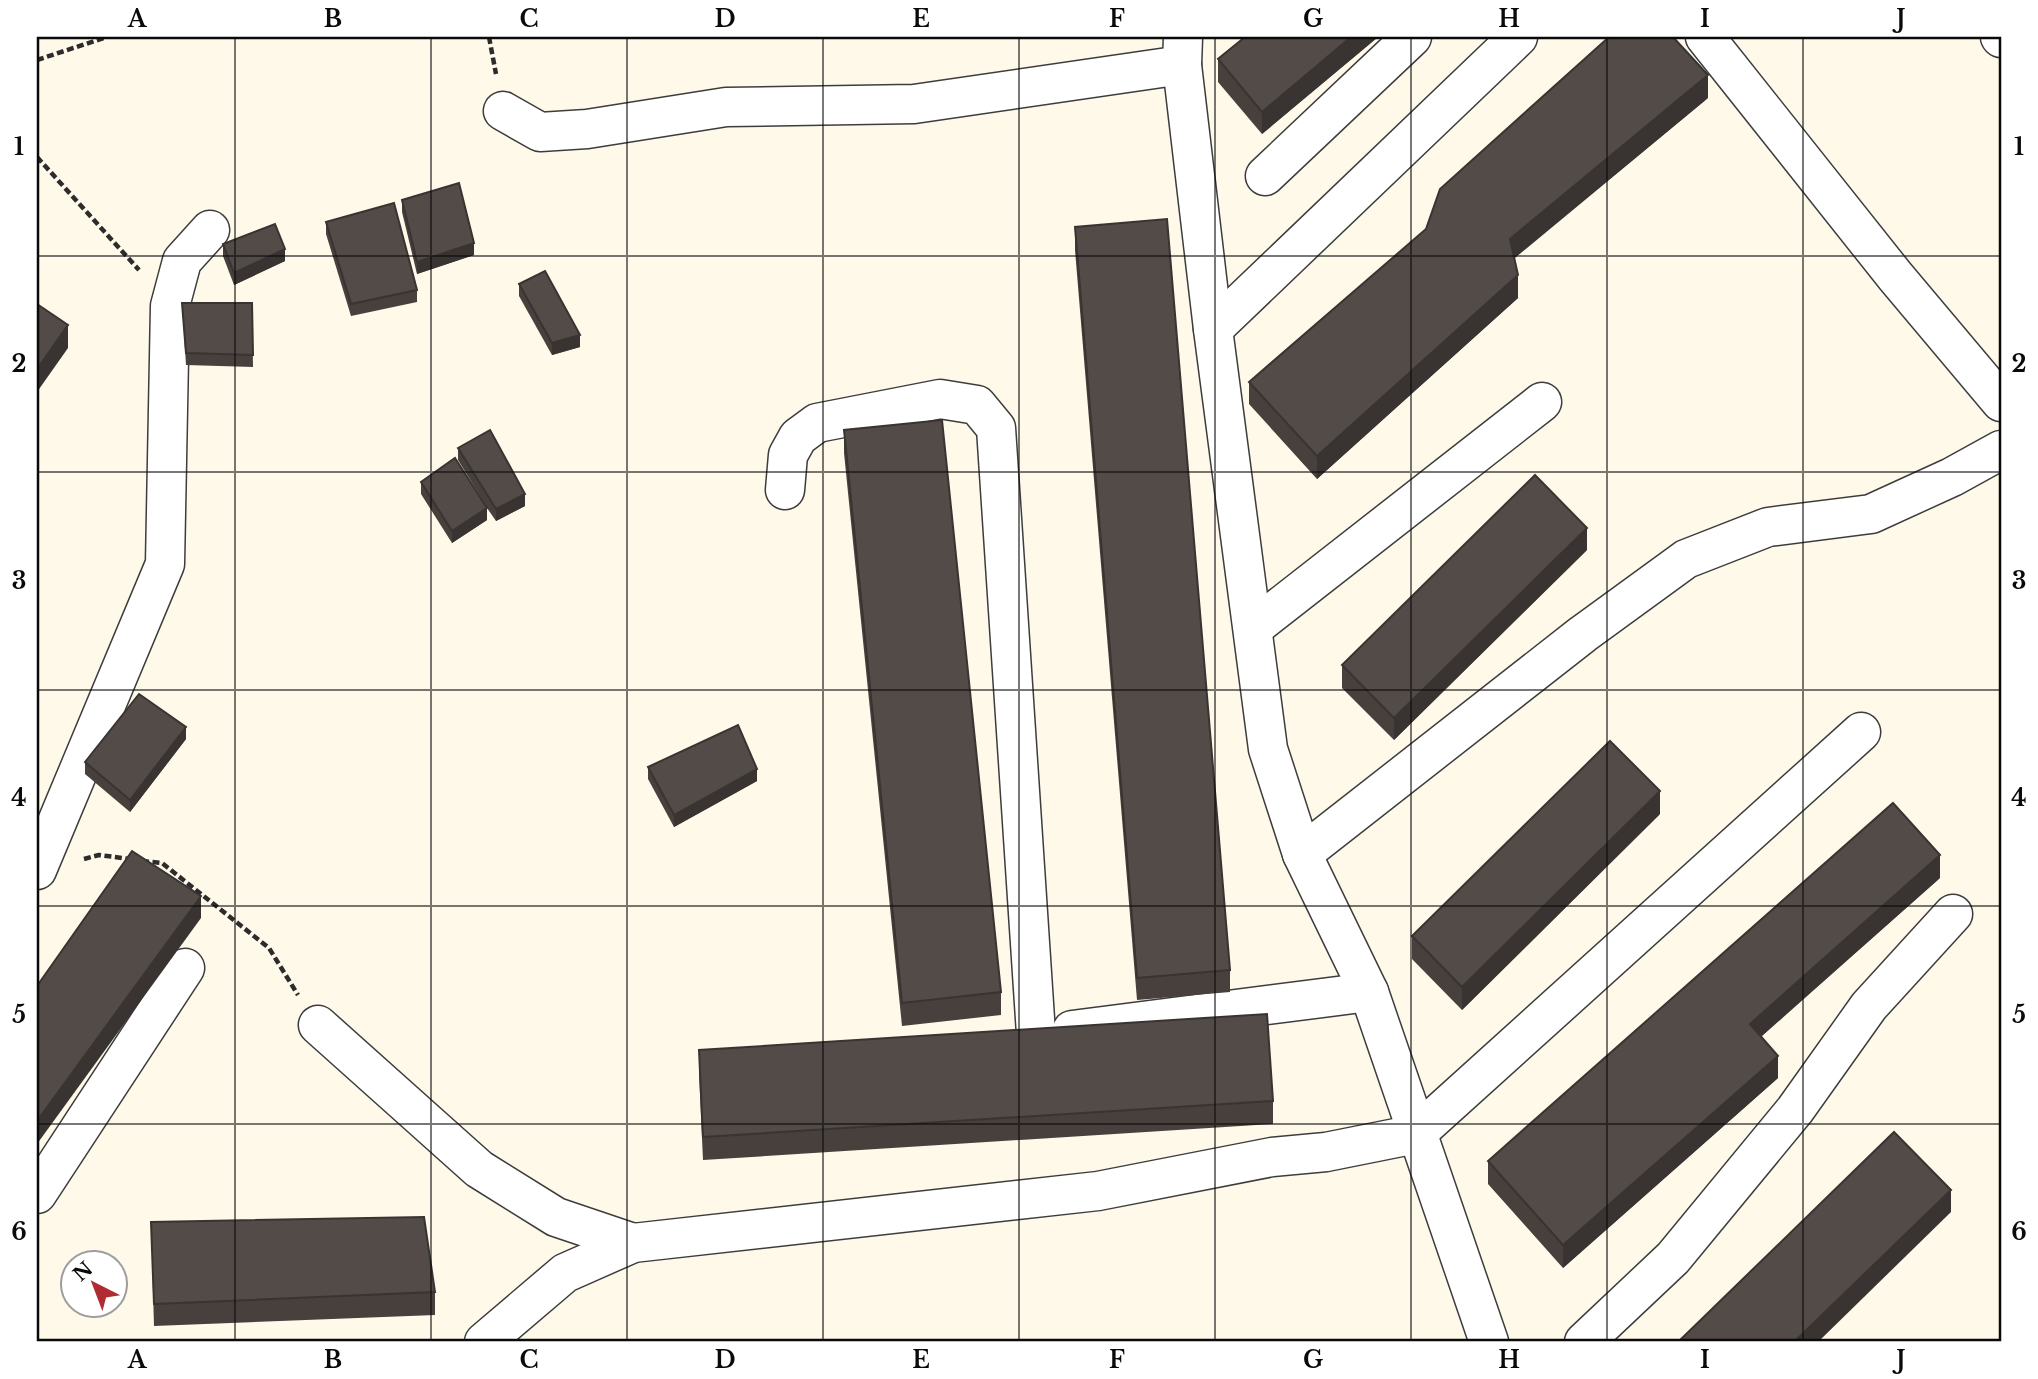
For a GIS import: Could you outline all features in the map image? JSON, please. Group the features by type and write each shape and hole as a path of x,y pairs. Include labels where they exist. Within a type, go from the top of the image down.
{"street":[{"path":"1265,176 1412,37"},
{"path":"1213,329 1518,37"},
{"path":"1705,37 1895,276 2001,402"},
{"path":"503,111 540,131 587,129 726,107 914,104 1183,51 1213,329 1268,749 1302,854 1368,992 1489,1342"},
{"path":"37,870 165,564 170,306 182,261 210,230"},
{"path":"785,491 788,455 798,437 817,424 940,399 977,405 996,428 1037,1034"},
{"path":"1253,628 1542,402"},
{"path":"1302,854 1583,634 1686,559 1768,527 1871,514 1952,477 2001,450"},
{"path":"484,1342 565,1273 633,1243 1098,1191 1272,1157 1326,1152 1416,1134 1861,732"},
{"path":"1584,1342 1673,1258 1795,1110 1869,1006 1953,914"},
{"path":"37,1194 185,968"},
{"path":"996,1037 1368,992"},
{"path":"318,1025 479,1169 556,1217 633,1243"}],"path":[{"path":"37,60 107,37"},
{"path":"37,157 170,306"},
{"path":"74,862 99,855 162,863 269,948 318,1025"}],"building":[{"path":"1245,37 1351,37 1262,112 1218,59"},
{"path":"1609,37 1673,37 1708,75 1510,239 1518,275 1317,456 1249,382 1426,229 1440,189"},
{"path":"459,183 474,243 417,262 402,200"},
{"path":"394,203 417,290 351,304 326,222"},
{"path":"1167,219 1230,970 1137,978 1075,227"},
{"path":"275,224 285,249 234,273 223,244"},
{"path":"545,271 580,335 552,343 519,284"},
{"path":"182,303 252,303 253,355 186,353"},
{"path":"37,304 68,325 37,369"},
{"path":"942,420 1001,992 902,1003 844,430"},
{"path":"490,430 525,494 496,509 458,448"},
{"path":"455,458 487,508 452,531 421,482"},
{"path":"1535,475 1587,528 1394,718 1342,665"},
{"path":"139,694 186,727 130,800 85,762"},
{"path":"738,725 757,769 674,815 648,767"},
{"path":"1610,741 1660,791 1462,987 1412,936"},
{"path":"1893,803 1940,855 1750,1024 1778,1056 1563,1245 1488,1161"},
{"path":"132,851 201,896 37,1121 37,986"},
{"path":"1267,1014 1273,1101 703,1137 699,1050"},
{"path":"1894,1132 1951,1190 1794,1342 1678,1342"},
{"path":"424,1217 435,1292 154,1304 151,1222"}]}
